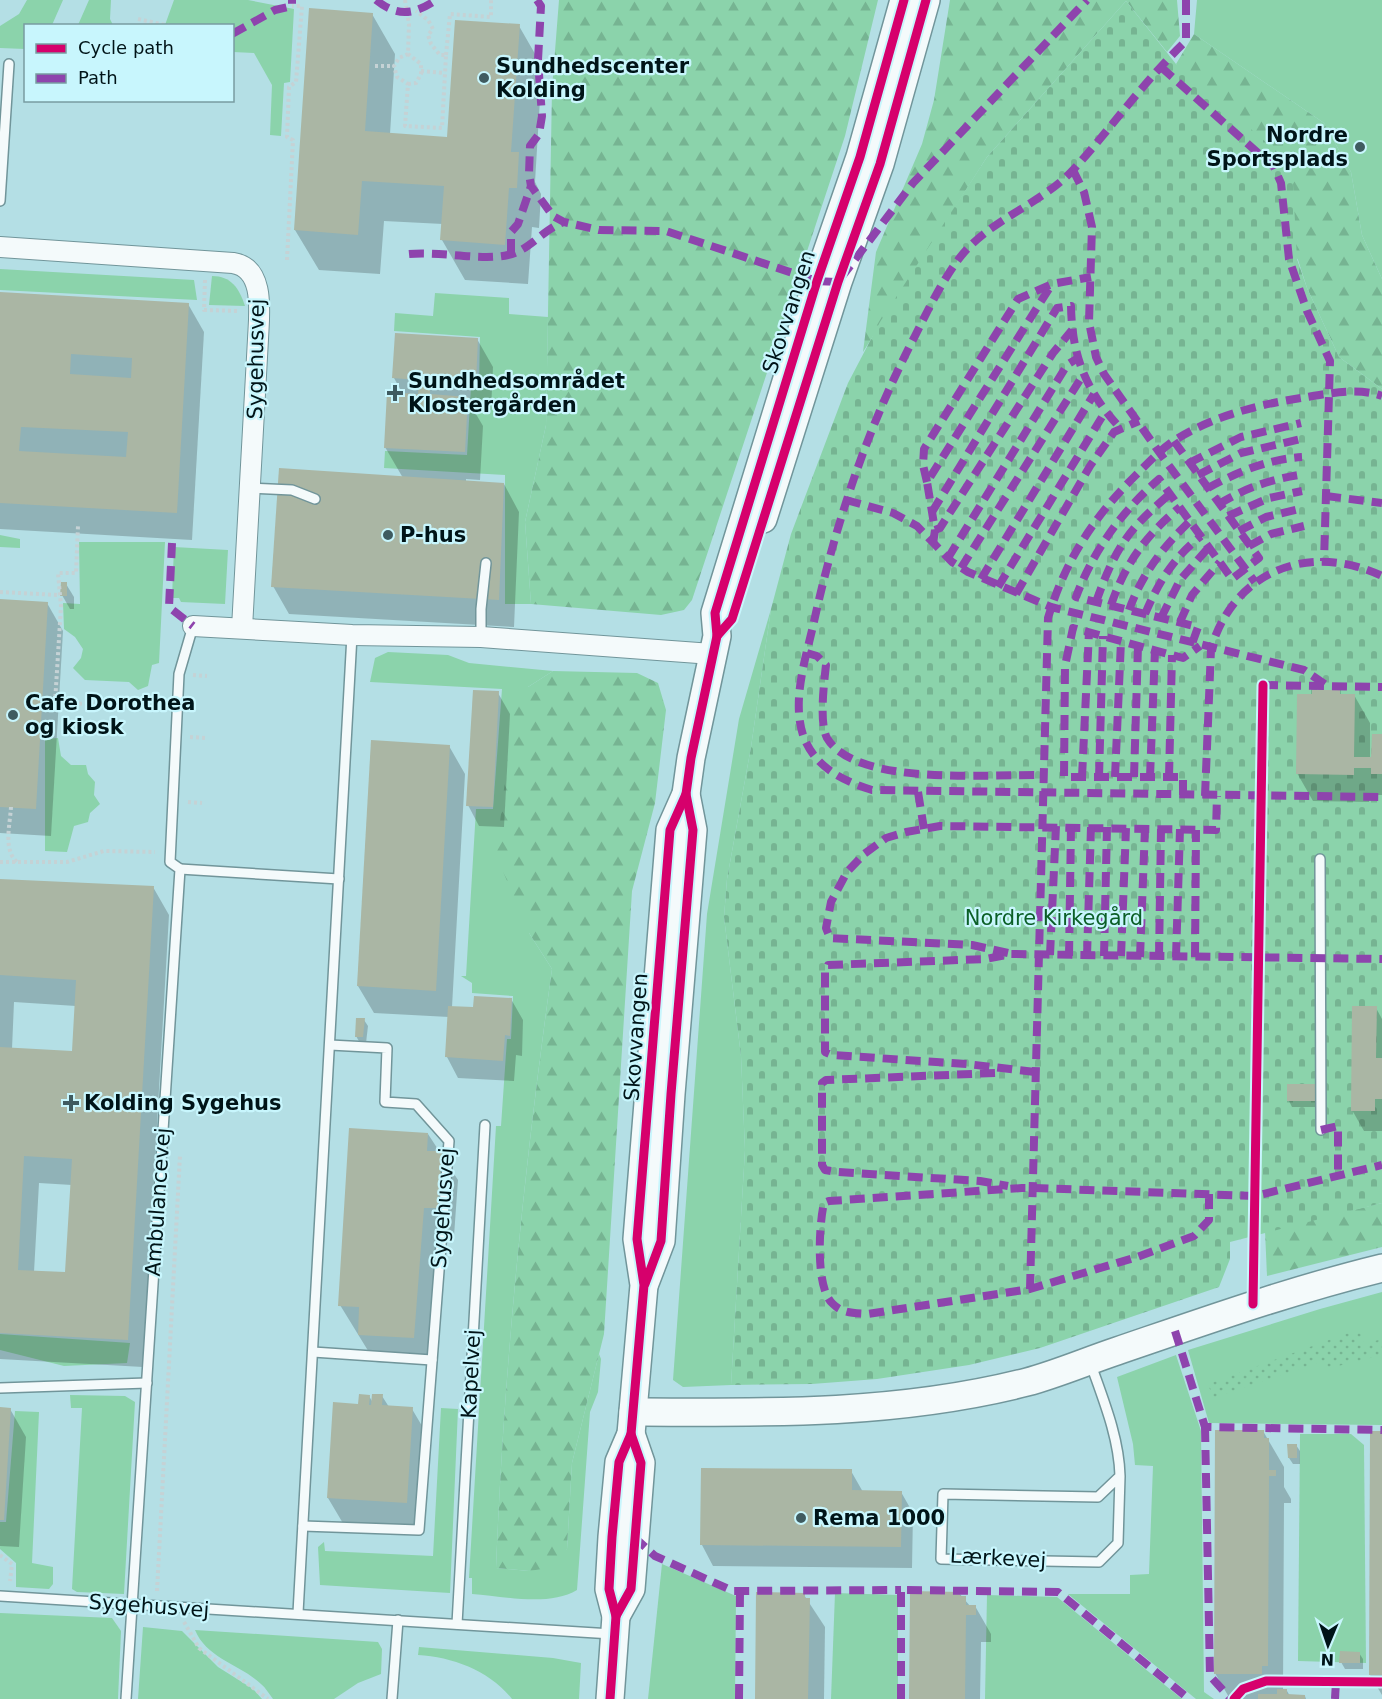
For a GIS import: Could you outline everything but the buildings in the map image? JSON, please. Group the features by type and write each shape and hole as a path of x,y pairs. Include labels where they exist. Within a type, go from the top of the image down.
{"street":[{"name":"Skovvangen","path":"610,1699 616,1625 631,1589 641,1463 632,1423 645,1285 662,1241 670,1094 693,830 686,794 715,645 715,614 817,281 860,157 903,0"},
{"name":"Skovvangen","path":"715,645 732,619 835,293 880,164 926,0"},
{"name":"Sygehusvej","path":"0,246 238,264 246,269 256,286 259,312 242,628"},
{"path":"193,626 352,635 715,645"},
{"path":"632,1423 869,1408 931,1401 1027,1382 1253,1304 1382,1268"}],"lane":[{"path":"0,201 9,64"},
{"path":"251,488 292,490 315,499"},
{"path":"481,638 481,609 486,563"},
{"path":"193,626 179,674 170,862 180,868 339,879"},
{"path":"298,1613 352,635"},
{"path":"1320,859 1321,1130"},
{"name":"Ambulancevej","path":"126,1699 180,868"},
{"name":"Sygehusvej","path":"303,1526 419,1530 449,1141 416,1104 385,1102 387,1048 330,1045"},
{"name":"Kapelvej","path":"457,1624 485,1125"},
{"path":"313,1352 432,1360"},
{"name":"Lærkevej","path":"1090,1360 1111,1422 1120,1458 1120,1476 1118,1543 1100,1562 941,1559 942,1494 1098,1497 1120,1476"},
{"path":"0,1388 147,1383"},
{"name":"Sygehusvej","path":"0,1596 178,1609 298,1613 457,1624 616,1625"},
{"path":"392,1699 398,1620"}],"path":[{"path":"405,0 409,24 408,54"},
{"path":"408,84 405,126 442,128 450,14 490,17 491,0"},
{"path":"287,260 293,141 287,137 289,87 296,82 302,6 292,6"},
{"path":"416,11 428,20 433,29 429,35 431,44 440,55 446,55"},
{"path":"138,19 161,24"},
{"path":"408,54 421,64 416,83 408,84 397,77 394,66 399,58 408,54"},
{"path":"375,66 394,66"},
{"path":"421,71 445,73"},
{"path":"205,277 204,310 259,312"},
{"path":"56,703 61,606 58,595 58,573 76,573 78,526"},
{"path":"0,592 58,595"},
{"path":"43,702 178,708"},
{"path":"11,807 9,848 10,856 17,862"},
{"path":"0,861 67,861 104,851 170,852"},
{"path":"156,1607 180,1144"},
{"path":"0,1555 12,1564"},
{"path":"178,1609 199,1648 268,1699"}],"green space":[{"path":"27,0 63,0 52,24 24,24 24,49 0,48 0,26 19,14"},
{"path":"89,0 111,0 110,19 112,24 78,24"},
{"path":"174,0 248,0 294,9 290,82 284,83 281,136 270,135 272,85 254,53 234,52 234,24 165,24"},
{"path":"559,0 878,0 845,136 692,600 684,610 661,615 531,604 525,522 546,425 552,89"},
{"path":"950,0 1177,0 1180,36 1167,52 1126,1 987,157 863,352 876,252 922,144 934,100"},
{"name":"Nordre Sportsplads","path":"1197,0 1382,0 1382,279 1362,235 1351,172 1324,123 1194,34"},
{"name":"Nordre Kirkegård","path":"1126,1 1176,64 1292,165 1297,259 1307,288 1339,357 1382,389 1382,1203 1230,1242 1230,1259 1219,1287 1040,1348 969,1365 877,1379 812,1384 731,1385 745,1150 741,1056 724,917 727,879 751,747 771,609 791,534 848,383 880,322 987,157"},
{"path":"1194,34 1324,123 1351,172 1362,235 1382,279 1382,389 1339,357 1307,288 1298,260 1176,64"},
{"path":"0,269 194,280 197,300 0,290"},
{"path":"212,276 224,278 233,284 245,306 209,305"},
{"path":"435,293 509,298 509,314 548,317 546,425 525,522 531,604 505,604 505,475 384,468 385,451 467,455 471,387 479,386 480,337 394,331 395,313 433,316"},
{"path":"0,535 20,539 20,548 0,547"},
{"path":"79,542 165,542 159,663 152,665 148,686 138,690 129,682 85,680 73,668 81,658 83,649 75,637 64,629 63,603 80,604"},
{"path":"174,547 228,550 225,604 181,602 179,598 172,598"},
{"path":"771,609 751,747 727,879 724,917 741,1056 745,1150 731,1385 683,1387 673,1380 707,914 739,719"},
{"path":"388,652 448,655 469,663 553,671 528,687 529,933 552,969 516,1267 504,1417 496,1568 529,1571 567,1549 572,1463 599,1354 601,1359 598,1392 590,1412 577,1590 553,1598 526,1599 472,1594 472,1578 469,1578 496,1126 501,1126 507,1039 511,1039 513,996 472,993 472,983 461,976 466,976 476,809 493,809 502,689 370,682 375,658"},
{"path":"553,671 637,673 658,683 666,710 655,803 632,891 604,1334 572,1463 567,1549 555,1567 529,1571 496,1568 504,1418 516,1268 552,969 529,933 496,855 513,714 528,687"},
{"path":"58,738 61,756 71,765 86,765 88,774 95,782 94,795 100,804 90,813 88,822 74,826 67,852 45,851 45,739"},
{"path":"1382,1203 1382,1247 1267,1276 1265,1231"},
{"path":"1382,1292 1382,1425 1209,1423 1188,1350"},
{"path":"1359,1329 1364,1344 1382,1339 1382,1355 1326,1369 1323,1361 1213,1398 1208,1384"},
{"path":"0,1334 130,1343 127,1363 64,1366 0,1350"},
{"path":"1176,1355 1201,1431 1204,1692 1214,1699 1196,1699 1068,1594 1130,1594 1130,1575 1149,1574 1153,1466 1135,1465 1133,1444 1117,1377"},
{"path":"70,1395 125,1396 135,1402 124,1594 77,1592 72,1589 82,1408 71,1408"},
{"path":"441,1408 458,1409 450,1593 320,1585 318,1547 324,1542 325,1551 433,1556"},
{"path":"15,1411 39,1412 32,1563 53,1567 53,1584 49,1589 16,1587 16,1563 0,1549 0,1522 6,1522"},
{"path":"1300,1434 1351,1434 1364,1445 1366,1663 1298,1661"},
{"path":"662,1564 736,1596 735,1699 648,1699"},
{"path":"835,1593 898,1595 898,1699 831,1699"},
{"path":"987,1595 1057,1597 1182,1699 985,1699"},
{"path":"0,1613 112,1618 121,1631 118,1699 0,1699"},
{"path":"143,1627 182,1631 218,1667 253,1689 262,1699 138,1699"},
{"path":"195,1630 378,1642 382,1649 381,1674 358,1683 334,1699 273,1699 253,1677 207,1648"},
{"path":"419,1647 553,1658 581,1663 579,1699 512,1699 482,1673 457,1662 418,1655"}],"marked path":[{"path":"234,33 275,10 292,6 292,0"},
{"path":"376,0 391,9 406,12 420,9 436,0"},
{"path":"537,0 541,6 538,60 542,116 539,134 530,146 529,174 531,186 553,216 564,222 599,230 666,231 817,281 838,282 913,183 1087,0"},
{"path":"1186,0 1186,41 1074,169 1061,182 999,223 970,246 940,287 882,406 842,514 831,551 801,680 799,708 803,735 814,756 822,764 840,777 872,790 1382,797"},
{"path":"1161,67 1274,167 1281,183 1289,259 1307,311 1330,361 1324,561"},
{"path":"1073,170 1084,192 1092,227 1089,322 1096,357 1104,374 1159,452 1255,582"},
{"path":"511,254 511,232 518,224 531,186"},
{"path":"409,254 486,257 508,255 523,249 556,225 564,222"},
{"path":"927,482 923,465 924,449 1018,299 1052,284 1091,277"},
{"path":"933,544 935,530 927,482 1052,284"},
{"path":"932,512 1057,308 1071,306 1074,341 1083,372 1099,401 1121,429"},
{"path":"935,530 940,528 1053,353 1072,330"},
{"path":"948,558 1067,365 1078,358"},
{"path":"961,568 1083,375"},
{"path":"1030,1289 1048,618 1055,597 1072,559 1093,524 1120,492 1172,442 1218,419 1267,404 1342,392 1362,392 1382,396"},
{"path":"981,579 1094,394"},
{"path":"998,587 1105,412"},
{"path":"1016,594 1090,466 1114,432 1139,421"},
{"path":"1189,463 1241,437 1301,423"},
{"path":"1198,475 1241,453 1301,439"},
{"path":"1174,441 1259,558 1232,579 1159,479 1133,504 1110,533 1091,564 1076,597 1198,627 1192,644"},
{"path":"1208,488 1254,467 1277,460 1302,457"},
{"path":"1219,504 1260,484 1305,474"},
{"path":"1228,516 1269,498 1302,491"},
{"path":"1096,602 1116,554 1124,542 1143,519 1170,494"},
{"path":"1326,496 1382,503"},
{"path":"846,500 893,513 917,526 952,562 968,572 1051,607 1304,670 1326,685"},
{"path":"1111,605 1123,576 1138,551 1157,528 1180,507"},
{"path":"1239,531 1266,517 1303,508"},
{"path":"1129,610 1154,562 1190,521"},
{"path":"1249,546 1271,534 1304,526"},
{"path":"1145,614 1168,571 1201,536"},
{"path":"172,543 169,607 193,626"},
{"path":"1161,618 1180,580 1209,547"},
{"path":"1180,622 1192,595 1220,562"},
{"path":"1205,796 1211,649 1222,622 1237,599 1256,582 1278,570 1302,563 1328,562 1355,566 1382,576"},
{"path":"1183,795 1183,777 1064,777 1065,666 1073,628 1183,658 1200,646"},
{"path":"1082,777 1089,632"},
{"path":"1099,777 1103,636"},
{"path":"1115,777 1121,641"},
{"path":"1134,777 1138,646"},
{"path":"1150,777 1155,650"},
{"path":"807,653 817,656 826,665 823,723 827,738 842,754 866,764 894,771 959,776 1042,775"},
{"path":"1169,777 1172,655"},
{"path":"1263,685 1382,687"},
{"path":"918,792 924,829"},
{"path":"1008,953 972,945 830,938 826,928 831,902 847,872 864,854 886,838 906,832 940,826 1216,830 1217,796"},
{"path":"1050,955 1056,826"},
{"path":"1069,956 1071,826"},
{"path":"1087,956 1091,827"},
{"path":"1104,956 1107,827"},
{"path":"1121,956 1126,828"},
{"path":"1140,957 1145,828"},
{"path":"1159,957 1161,829"},
{"path":"1176,957 1180,829"},
{"path":"1195,957 1196,830"},
{"path":"1035,1072 967,1064 832,1055 825,1052 825,972 828,965 986,959 1011,954 1382,959"},
{"path":"995,1073 826,1080 822,1083 822,1165 825,1170 837,1172 980,1181 1008,1186"},
{"path":"1321,1130 1338,1126 1338,1176"},
{"path":"1209,1194 1209,1220 1194,1236 1137,1257 1030,1289 868,1314 841,1310 827,1296 823,1285 820,1256 821,1226 824,1203 829,1201 1022,1188 1034,1188 1255,1196 1382,1165"},
{"path":"1175,1331 1205,1427 1382,1430"},
{"path":"1205,1427 1210,1676 1231,1699"},
{"path":"634,1537 655,1556 733,1591 901,1590"},
{"path":"901,1699 901,1590 1058,1592 1189,1699"},
{"path":"739,1699 740,1591"},
{"path":"1335,1699 1336,1681"}],"cycle path":[{"path":"610,1699 616,1616 609,1589 612,1537 619,1462 631,1434 644,1285 637,1239 670,830 686,794 691,758 717,636 715,613 817,281 860,157 904,0"},
{"path":"717,636 732,619 838,282 880,164 926,0"},
{"path":"1253,1304 1263,685"},
{"path":"645,1284 661,1241 693,830 686,794"},
{"path":"616,1616 631,1589 641,1463 631,1434"},
{"path":"1234,1699 1243,1689 1266,1681 1382,1682"}],"place":[{"name":"Sundhedscenter Kolding","path":"484,78"},
{"name":"Nordre Sportsplads","path":"1360,147"},
{"name":"Sundhedsområdet Klostergården","path":"395,393"},
{"name":"P-hus","path":"388,535"},
{"name":"Cafe Dorothea og kiosk","path":"13,715"},
{"name":"Kolding Sygehus","path":"71,1103"},
{"name":"Rema 1000","path":"801,1518"}]}
